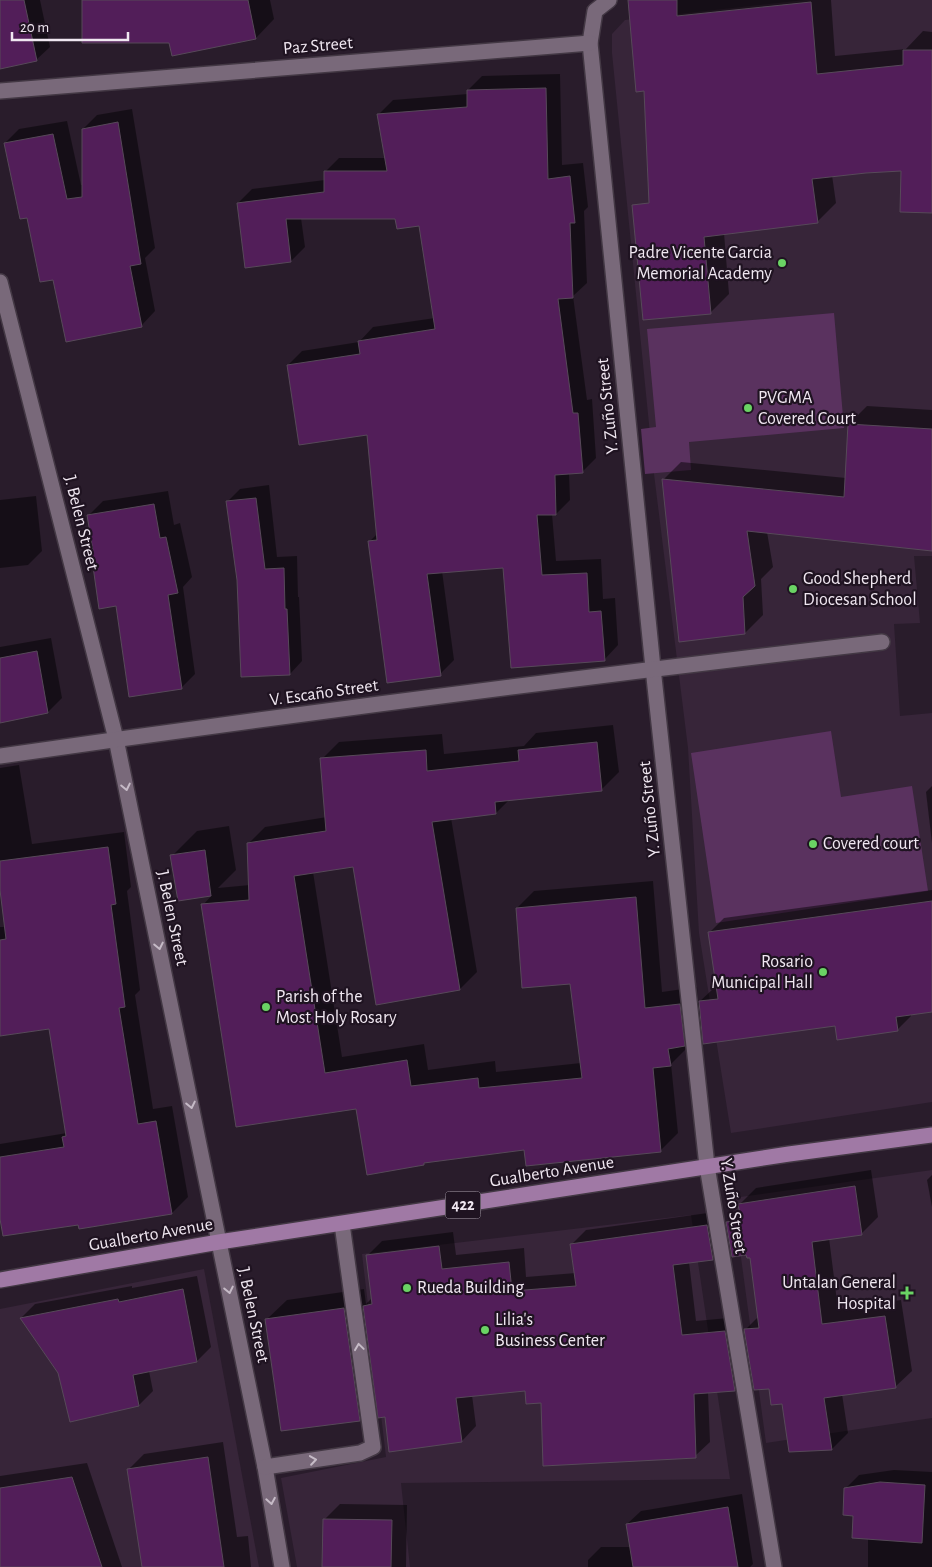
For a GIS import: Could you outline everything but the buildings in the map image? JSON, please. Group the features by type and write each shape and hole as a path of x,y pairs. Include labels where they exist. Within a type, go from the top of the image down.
{"main road":[{"name":"Gualberto Avenue","path":"0,1280 219,1242 707,1166 932,1135"}],"street":[{"path":"590,43 595,11 609,0"},
{"name":"Paz Street","path":"0,91 590,43"},
{"name":"Y. Zuño Street","path":"590,43 653,668 707,1166 774,1567"},
{"name":"J. Belen Street","path":"0,282 116,739 265,1466 282,1567"},
{"name":"V. Escaño Street","path":"0,756 653,668 882,642"},
{"path":"265,1466 360,1453 373,1447 342,1224"}],"shaded area":[{"path":"805,0 932,0 932,556 914,556 920,623 894,624 900,716 932,713 932,1102 731,1133 699,933 688,748 654,474 612,53 612,34 625,20"},
{"name":"PVGMA Covered Court","path":"834,313 844,428 689,442 691,470 645,474 641,429 656,427 647,329"},
{"name":"Covered court","path":"831,731 841,797 912,786 928,891 716,923 691,753"},
{"path":"932,1170 932,1418 766,1443 733,1198"},
{"path":"691,1215 730,1479 401,1483 410,1567 297,1567 281,1478 386,1457 362,1254"},
{"path":"204,1269 259,1567 0,1567 0,1309"}],"place":[{"name":"Padre Vicente Garcia Memorial Academy","path":"782,263"},
{"name":"PVGMA Covered Court","path":"748,408"},
{"name":"Good Shepherd Diocesan School","path":"793,589"},
{"name":"Covered court","path":"813,844"},
{"name":"Rosario Municipal Hall","path":"823,972"},
{"name":"Parish of the Most Holy Rosary","path":"266,1007"},
{"name":"Rueda Building","path":"407,1288"},
{"name":"Untalan General Hospital","path":"907,1293"},
{"name":"Lilia's Business Center","path":"485,1330"}]}
